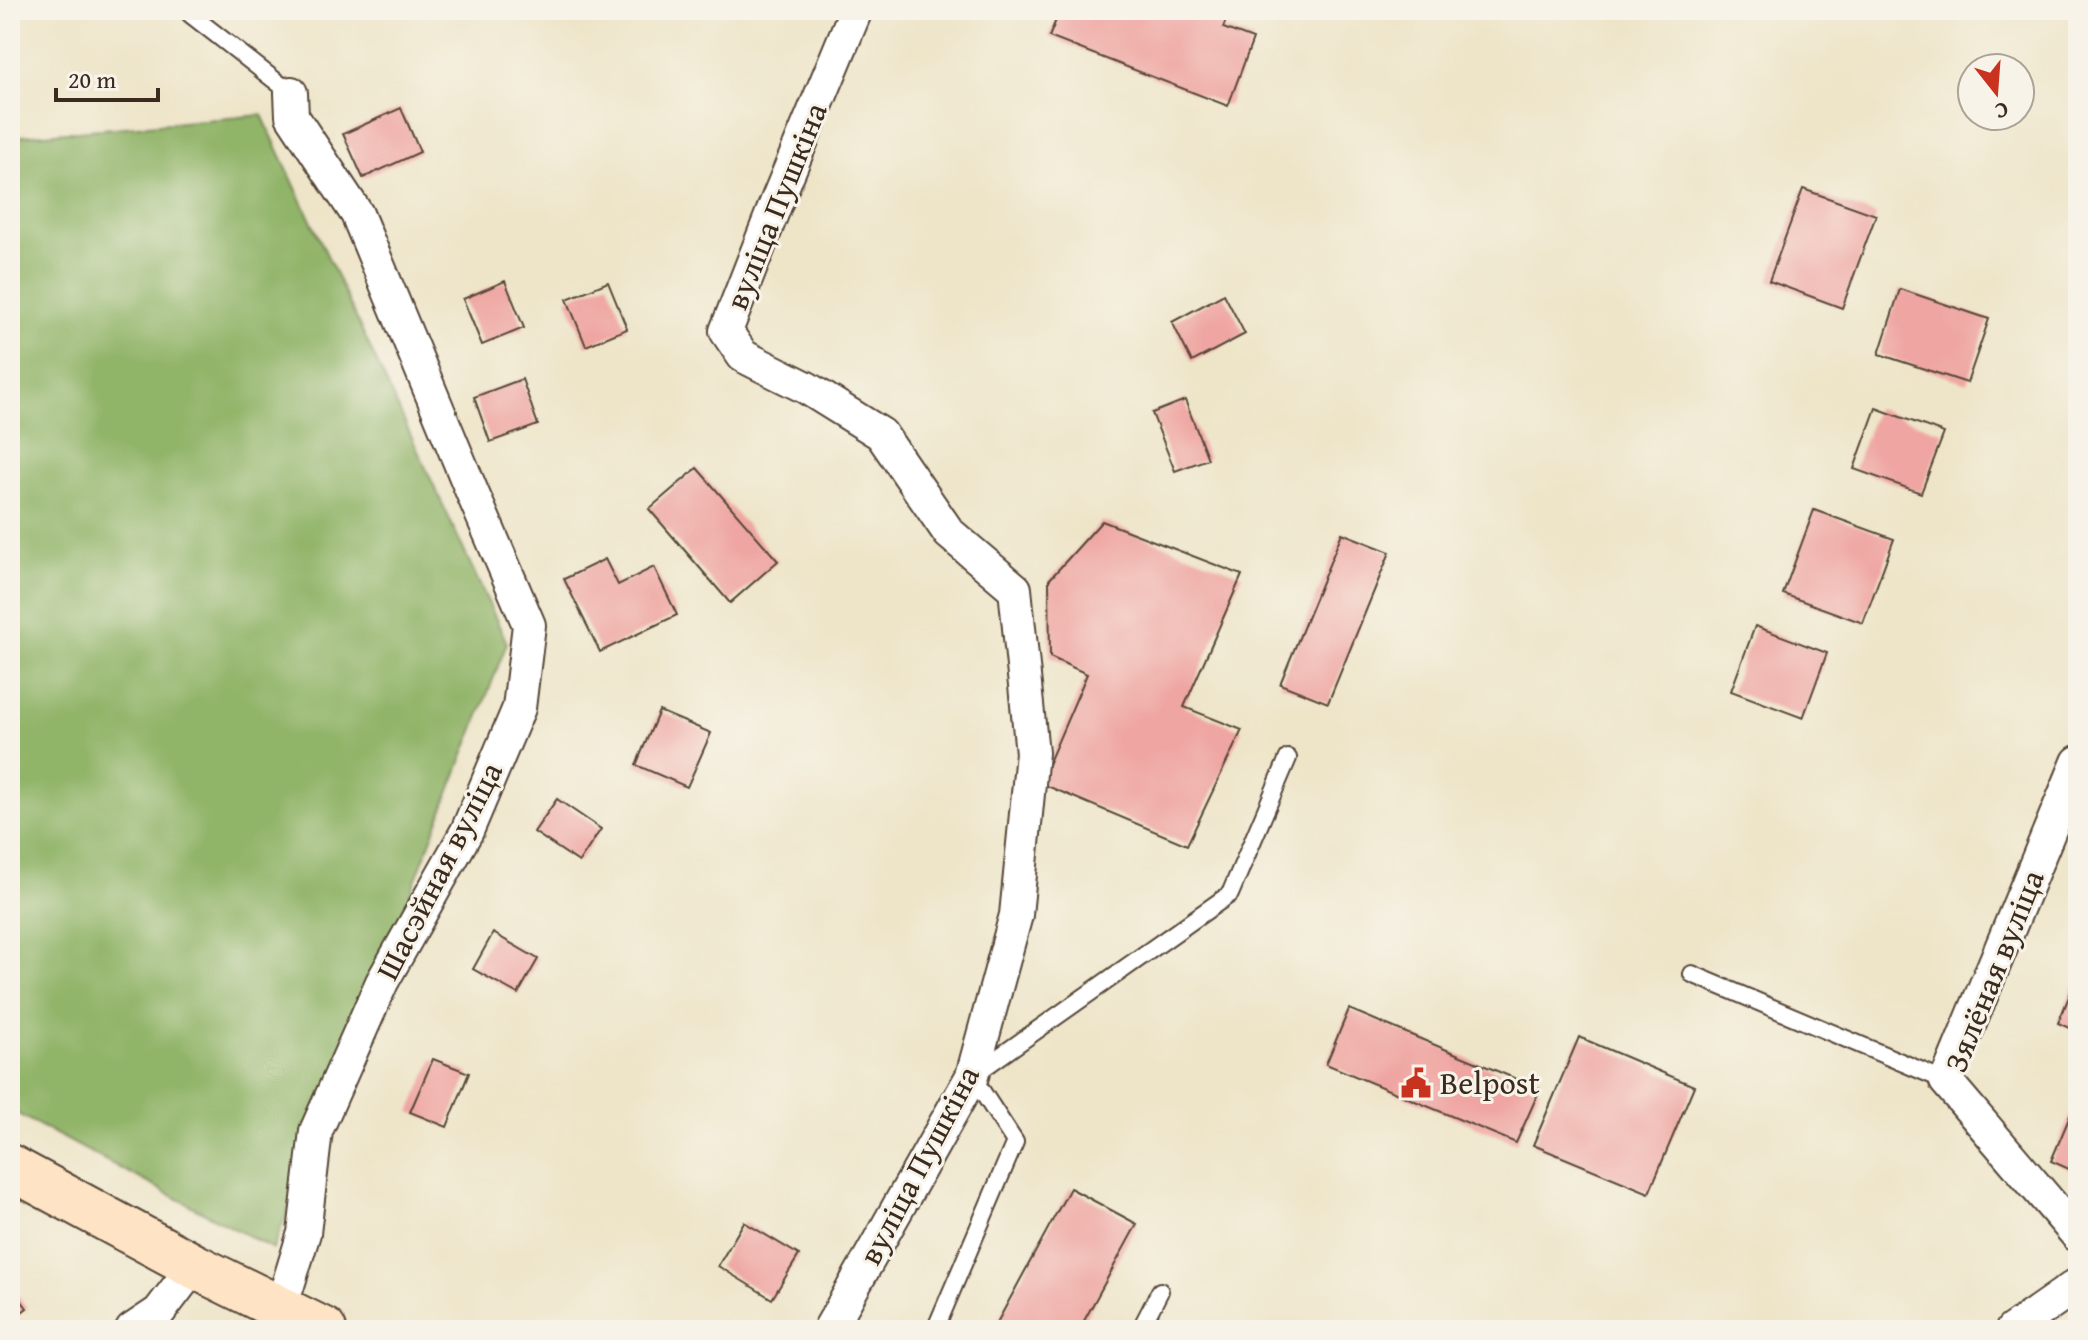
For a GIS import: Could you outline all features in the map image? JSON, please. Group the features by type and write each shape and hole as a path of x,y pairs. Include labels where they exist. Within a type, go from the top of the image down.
{"main road":[{"path":"10,1167 194,1266 324,1330"}],"street":[{"name":"вуліца Пушкіна","path":"829,1330 972,1076 1016,915 1032,753 1015,589 949,533 881,434 807,388 743,356 726,331 856,10"},
{"name":"Шасэйная вуліца","path":"281,1308 304,1233 316,1131 382,982 473,818 519,708 529,625 357,214 292,116 291,93"},
{"name":"Зялёная вуліца","path":"2078,762 1946,1081 2078,1236"},
{"path":"132,1330 159,1312 194,1266"},
{"path":"2012,1330 2078,1284"}],"lane":[{"path":"188,10 291,93"},
{"path":"935,1330 1015,1142 972,1076 1230,894 1288,758"},
{"path":"1692,974 1946,1081"},
{"path":"1140,1330 1160,1291"}],"green space":[{"path":"262,115 507,643 273,1249 10,1110 10,137"}],"building":[{"path":"1060,10 1230,10 1223,28 1253,39 1228,106 1049,37"},
{"path":"401,108 420,152 363,178 343,134"},
{"path":"1803,189 1876,215 1842,308 1769,281"},
{"path":"505,281 524,328 482,345 463,299"},
{"path":"608,282 627,329 586,346 567,299"},
{"path":"1900,289 1989,319 1967,383 1879,354"},
{"path":"1224,294 1245,334 1192,362 1172,322"},
{"path":"522,379 538,425 490,442 474,397"},
{"path":"1185,400 1208,459 1175,471 1152,413"},
{"path":"1876,408 1944,433 1921,493 1854,469"},
{"path":"697,468 778,561 730,603 649,509"},
{"path":"1814,510 1894,539 1863,623 1783,594"},
{"path":"1102,521 1242,575 1184,707 1242,730 1187,845 1040,783 1087,674 1050,657 1049,580"},
{"path":"1342,533 1390,552 1328,703 1280,684"},
{"path":"605,559 618,585 654,567 677,615 600,652 564,579"},
{"path":"1755,626 1827,653 1803,718 1731,691"},
{"path":"659,711 711,733 687,787 636,765"},
{"path":"557,799 601,829 579,862 534,832"},
{"path":"493,933 538,959 518,994 473,969"},
{"path":"2078,975 2078,1032 2058,1023"},
{"path":"1349,1009 1540,1089 1516,1143 1326,1064"},
{"path":"1579,1037 1694,1086 1649,1193 1533,1145"},
{"path":"433,1059 469,1073 447,1127 410,1112"},
{"path":"2075,1104 2078,1106 2078,1173 2051,1161"},
{"path":"1070,1188 1137,1224 1079,1330 993,1330"},
{"path":"744,1222 799,1255 772,1299 718,1266"},
{"path":"10,1285 27,1308 10,1321"}],"place":[{"name":"Belpost","path":"1416,1083"}]}
